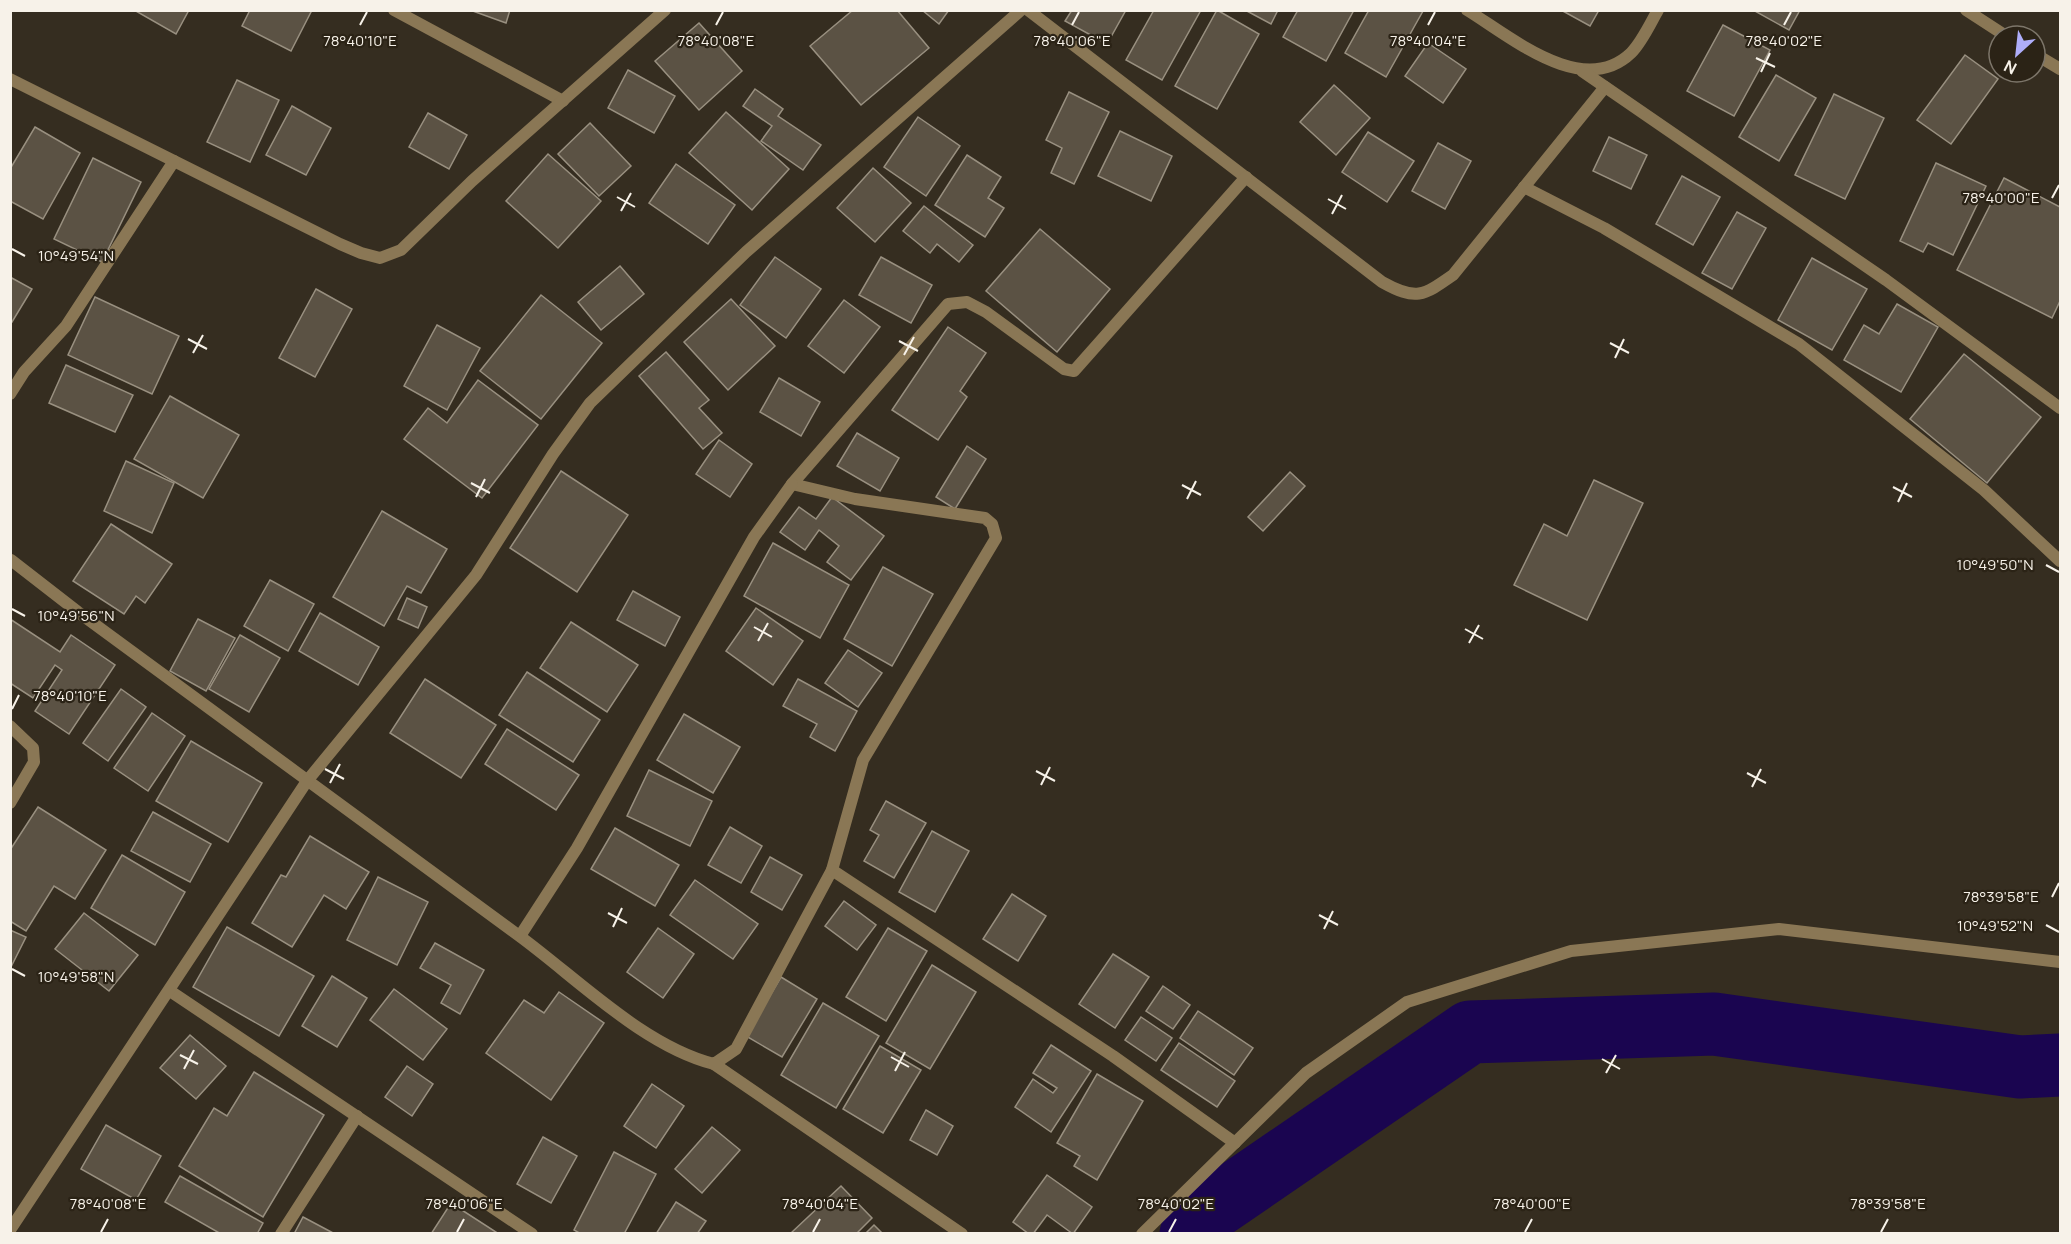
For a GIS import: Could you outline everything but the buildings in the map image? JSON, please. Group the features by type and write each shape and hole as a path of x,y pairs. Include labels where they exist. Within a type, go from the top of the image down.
{"street":[{"path":"394,10 563,101"},
{"path":"10,79 361,254 381,258 401,250 472,181 665,10"},
{"path":"10,1230 307,781 476,575 553,454 590,403 746,252 1021,10"},
{"path":"1028,10 1382,282 1404,294 1429,291 1453,275 1605,87"},
{"path":"1467,10 1544,58 1582,71 1886,280 2061,408"},
{"path":"1582,71 1616,65 1632,52 1658,10"},
{"path":"1966,10 1988,24"},
{"path":"2047,61 2061,69"},
{"path":"10,394 24,372 66,326 174,161"},
{"path":"520,936 577,848 754,537 792,484 948,304 967,302 992,316 1064,369 1074,370 1246,177"},
{"path":"1524,187 1604,228 1799,344 1984,490 2061,561"},
{"path":"714,1064 736,1049 832,870 863,760 996,538 992,524 985,518 855,499 792,484"},
{"path":"11,560 78,612 520,936 650,1036 688,1058 714,1064 962,1233"},
{"path":"10,726 33,748 34,762 10,803"},
{"path":"832,870 1113,1056 1234,1143"},
{"path":"1142,1233 1306,1073 1407,1002 1571,951 1779,929 2061,962"},
{"path":"170,991 532,1233"},
{"path":"281,1233 357,1116"}],"waterway":[{"path":"1191,1234 1203,1215 1470,1032 1714,1024 2020,1067 2060,1065"}]}
